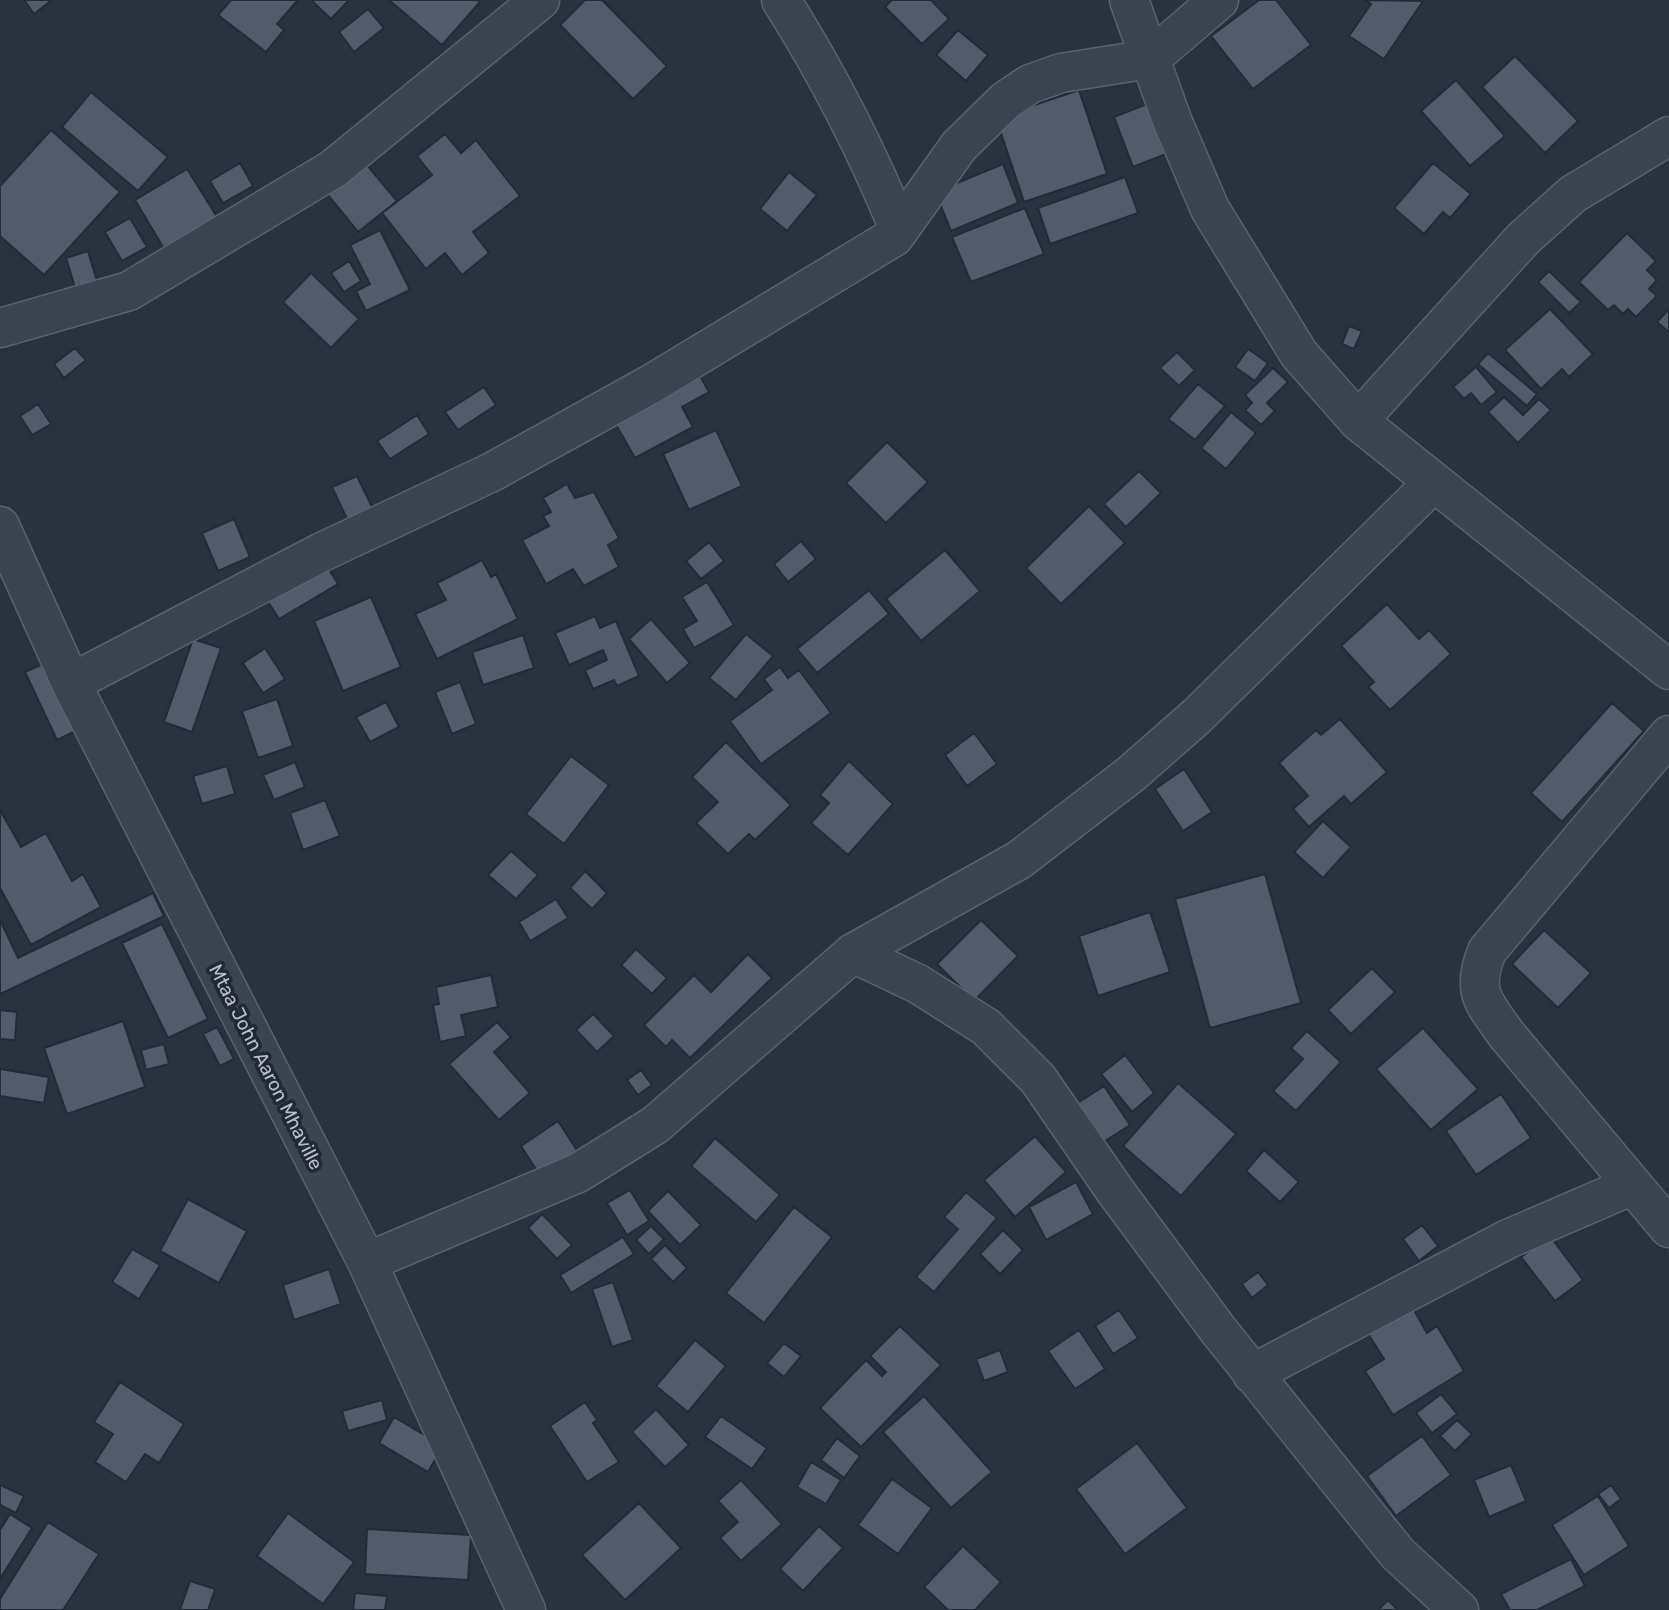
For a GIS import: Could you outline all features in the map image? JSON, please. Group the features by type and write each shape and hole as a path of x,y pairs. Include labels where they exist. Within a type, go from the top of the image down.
{"street":[{"path":"0,328 129,291 333,169 540,0"},
{"path":"781,0 827,72 900,229"},
{"path":"1129,0 1172,120 1210,209 1299,354 1359,421 1669,670"},
{"path":"71,683 321,552 492,472 651,384 894,237 959,146 1006,100 1030,84 1061,73 1150,59 1219,0"},
{"path":"1359,421 1523,239 1573,194 1669,136"},
{"path":"367,1262 578,1173 644,1132 853,953 1019,860 1131,774 1197,716 1434,482"},
{"name":"Mtaa John Aaron Mhaville","path":"0,526 71,683 367,1262 526,1610"},
{"path":"1669,735 1487,951 1477,976 1484,1001 1506,1034 1669,1228"},
{"path":"853,953 918,984 986,1027 1038,1079 1116,1192 1252,1374 1398,1554 1459,1610"},
{"path":"1252,1374 1508,1239 1633,1185"}],"building":[{"path":"24,0 52,0 34,14"},
{"path":"231,0 297,1 277,24 284,30 266,52 218,15"},
{"path":"311,0 349,0 331,19"},
{"path":"389,0 477,0 480,2 442,45"},
{"path":"585,0 602,0 667,66 633,99 560,25"},
{"path":"892,0 931,0 949,19 922,44 885,7"},
{"path":"1259,0 1276,0 1311,45 1253,89 1211,36"},
{"path":"1365,0 1423,1 1384,59 1349,36 1371,4"},
{"path":"368,9 384,28 354,52 339,32"},
{"path":"958,30 988,55 966,81 936,55"},
{"path":"1515,56 1578,121 1545,153 1482,87"},
{"path":"1456,80 1505,136 1470,166 1421,111"},
{"path":"1079,90 1107,174 1024,202 996,118"},
{"path":"91,92 168,157 138,191 62,127"},
{"path":"1147,104 1166,154 1133,167 1114,117"},
{"path":"51,130 120,192 44,275 0,236 0,186"},
{"path":"445,134 461,153 476,140 520,196 473,232 489,253 462,275 445,253 426,269 382,213 432,175 417,156"},
{"path":"240,163 253,186 223,203 210,181"},
{"path":"1433,163 1471,194 1450,218 1443,212 1424,234 1394,208"},
{"path":"1003,164 1018,203 951,231 935,192"},
{"path":"367,165 397,201 358,232 328,195"},
{"path":"187,169 219,220 166,252 135,200"},
{"path":"789,172 817,195 787,231 760,209"},
{"path":"1125,177 1138,213 1050,244 1038,208"},
{"path":"1025,208 1044,254 971,282 952,237"},
{"path":"130,218 147,247 122,261 105,232"},
{"path":"380,230 410,290 366,311 356,291 370,284 350,245"},
{"path":"1627,233 1656,261 1647,270 1657,280 1649,289 1657,296 1636,317 1628,309 1623,314 1614,305 1608,310 1579,282"},
{"path":"88,251 99,288 77,294 66,258"},
{"path":"349,261 361,281 344,292 331,273"},
{"path":"1549,271 1581,302 1569,313 1538,282"},
{"path":"311,273 359,319 331,348 283,302"},
{"path":"1550,309 1593,354 1569,377 1562,369 1541,389 1505,350"},
{"path":"1669,309 1669,332 1657,322"},
{"path":"1349,326 1362,331 1354,349 1342,344"},
{"path":"75,348 86,360 64,378 54,364"},
{"path":"1248,349 1268,363 1255,381 1235,367"},
{"path":"1177,352 1195,370 1179,386 1160,368"},
{"path":"1488,353 1537,394 1527,406 1478,364"},
{"path":"695,367 709,392 682,407 693,427 635,458 615,423"},
{"path":"1476,367 1497,392 1481,405 1471,393 1464,399 1453,387"},
{"path":"1273,368 1288,382 1267,403 1275,411 1261,425 1245,410 1252,403 1245,395"},
{"path":"1198,384 1225,406 1195,440 1168,419"},
{"path":"484,387 496,405 458,430 445,412"},
{"path":"1504,397 1523,415 1539,399 1551,410 1518,443 1488,412"},
{"path":"38,404 51,424 32,435 20,416"},
{"path":"1231,412 1256,433 1226,469 1201,448"},
{"path":"417,415 429,434 390,459 377,441"},
{"path":"716,430 742,486 689,510 663,454"},
{"path":"887,442 928,482 886,523 846,483"},
{"path":"1139,471 1161,493 1126,527 1104,504"},
{"path":"357,476 373,509 348,521 332,487"},
{"path":"567,484 575,498 594,492 619,538 608,545 619,567 584,586 573,569 546,584 522,540 549,526 543,516 551,512 543,498"},
{"path":"1089,506 1125,543 1061,604 1026,568"},
{"path":"234,519 250,557 218,571 202,533"},
{"path":"801,541 816,559 788,582 774,564"},
{"path":"709,542 724,561 701,579 686,561"},
{"path":"945,550 980,591 921,641 886,599"},
{"path":"482,560 491,577 496,574 518,619 437,659 415,614 446,600 437,583"},
{"path":"324,561 338,584 279,619 265,597"},
{"path":"707,582 734,625 694,648 683,629 697,621 682,597"},
{"path":"869,590 889,614 817,673 797,649"},
{"path":"371,597 401,667 343,691 314,621"},
{"path":"1387,604 1419,639 1429,630 1451,654 1390,710 1368,687 1374,682 1341,646"},
{"path":"595,616 600,628 616,621 639,676 617,686 614,680 593,689 585,670 607,660 603,650 569,665 555,633"},
{"path":"651,619 690,663 667,683 629,639"},
{"path":"746,634 773,656 736,700 709,678"},
{"path":"523,635 534,668 483,685 472,652"},
{"path":"193,639 221,648 192,732 164,722"},
{"path":"265,648 285,679 263,693 243,663"},
{"path":"56,658 88,725 57,740 25,672"},
{"path":"780,667 788,678 799,670 831,713 761,764 730,721 772,690 764,679"},
{"path":"460,682 476,724 452,734 435,692"},
{"path":"277,699 293,746 258,758 242,711"},
{"path":"386,702 399,727 370,742 356,717"},
{"path":"1612,703 1644,731 1562,822 1531,793"},
{"path":"1340,719 1387,772 1351,804 1344,796 1309,827 1293,809 1308,796 1279,763 1316,730 1321,735"},
{"path":"974,733 997,764 967,786 945,755"},
{"path":"726,742 791,805 755,840 749,834 728,854 696,823 718,802 692,777"},
{"path":"571,756 609,785 564,844 526,814"},
{"path":"849,761 893,804 848,855 811,823 829,803 820,795"},
{"path":"295,762 305,787 274,800 263,775"},
{"path":"227,766 235,794 202,804 193,776"},
{"path":"1184,769 1212,812 1183,831 1155,789"},
{"path":"325,800 340,836 303,850 290,813"},
{"path":"0,810 21,847 46,833 72,881 83,874 101,907 31,945 0,888"},
{"path":"1323,821 1351,847 1323,878 1294,852"},
{"path":"511,851 538,875 516,899 488,875"},
{"path":"585,871 607,893 592,909 570,888"},
{"path":"1265,874 1301,1003 1210,1028 1175,899"},
{"path":"153,893 164,916 0,994 0,920 18,958"},
{"path":"556,899 568,918 530,941 519,922"},
{"path":"1150,912 1170,972 1098,996 1079,936"},
{"path":"981,920 1018,956 974,1001 937,964"},
{"path":"162,924 208,1019 168,1038 122,943"},
{"path":"1544,930 1591,973 1558,1008 1512,964"},
{"path":"636,949 667,978 652,994 621,965"},
{"path":"748,954 772,978 690,1058 672,1040 666,1047 644,1025 694,975 711,992"},
{"path":"1372,968 1395,992 1351,1034 1328,1010"},
{"path":"491,975 498,1007 461,1015 466,1036 440,1042 433,1005 439,1004 436,987"},
{"path":"0,1010 17,1012 15,1040 0,1039"},
{"path":"593,1014 614,1036 597,1052 576,1030"},
{"path":"123,1021 145,1087 67,1114 44,1048"},
{"path":"497,1022 511,1037 494,1052 530,1093 499,1120 449,1064"},
{"path":"217,1027 234,1059 220,1066 203,1034"},
{"path":"1423,1028 1478,1089 1431,1130 1376,1069"},
{"path":"1307,1031 1341,1062 1296,1111 1273,1091 1303,1059 1291,1048"},
{"path":"164,1044 169,1064 146,1070 141,1050"},
{"path":"1125,1055 1154,1093 1132,1112 1101,1074"},
{"path":"0,1069 49,1077 44,1103 0,1096"},
{"path":"641,1070 652,1085 638,1095 627,1080"},
{"path":"1178,1083 1236,1134 1181,1196 1123,1146"},
{"path":"1104,1086 1130,1125 1102,1143 1076,1104"},
{"path":"1501,1094 1531,1138 1476,1175 1446,1131"},
{"path":"558,1121 580,1155 543,1180 521,1146"},
{"path":"1035,1136 1066,1172 1015,1217 984,1180"},
{"path":"715,1138 780,1195 756,1222 691,1166"},
{"path":"1264,1150 1299,1182 1280,1202 1246,1171"},
{"path":"1076,1182 1093,1214 1046,1240 1029,1207"},
{"path":"630,1190 649,1221 627,1235 607,1203"},
{"path":"668,1191 701,1225 680,1245 648,1211"},
{"path":"966,1192 997,1218 934,1292 916,1277 958,1229 944,1217"},
{"path":"188,1199 247,1231 219,1283 160,1251"},
{"path":"794,1207 832,1237 764,1323 726,1293"},
{"path":"542,1214 572,1245 557,1259 528,1228"},
{"path":"1422,1225 1438,1246 1419,1261 1403,1239"},
{"path":"651,1226 664,1239 649,1254 636,1240"},
{"path":"1003,1230 1023,1250 1000,1274 980,1254"},
{"path":"1550,1236 1583,1280 1555,1301 1521,1257"},
{"path":"623,1237 634,1254 571,1293 560,1275"},
{"path":"665,1245 687,1268 673,1282 651,1259"},
{"path":"132,1249 160,1265 139,1299 112,1282"},
{"path":"329,1269 341,1304 294,1320 283,1285"},
{"path":"1258,1272 1268,1285 1252,1298 1242,1284"},
{"path":"613,1282 633,1340 612,1347 592,1289"},
{"path":"1411,1305 1427,1333 1437,1326 1464,1371 1393,1415 1365,1371 1384,1359 1367,1332"},
{"path":"1119,1310 1138,1338 1113,1354 1095,1326"},
{"path":"900,1326 941,1365 861,1447 820,1408 866,1360 882,1376 886,1372 870,1356"},
{"path":"1079,1330 1105,1369 1075,1389 1048,1351"},
{"path":"695,1340 726,1366 688,1412 656,1386"},
{"path":"784,1343 801,1356 784,1377 767,1363"},
{"path":"1000,1350 1008,1372 984,1381 976,1359"},
{"path":"120,1382 184,1424 159,1463 145,1454 126,1482 95,1462 113,1434 94,1422"},
{"path":"1441,1394 1457,1414 1432,1433 1416,1413"},
{"path":"924,1396 992,1472 951,1508 883,1432"},
{"path":"382,1400 387,1420 348,1431 342,1411"},
{"path":"585,1402 597,1420 593,1423 619,1462 587,1482 550,1426"},
{"path":"656,1409 689,1445 665,1467 632,1432"},
{"path":"721,1416 767,1448 752,1469 705,1437"},
{"path":"394,1417 443,1446 428,1472 379,1443"},
{"path":"1457,1420 1472,1434 1455,1451 1440,1436"},
{"path":"1422,1436 1451,1475 1396,1516 1367,1476"},
{"path":"837,1438 860,1456 844,1478 821,1460"},
{"path":"1137,1443 1187,1508 1125,1554 1076,1489"},
{"path":"811,1462 841,1480 826,1504 797,1487"},
{"path":"1511,1465 1526,1501 1489,1517 1474,1480"},
{"path":"892,1479 932,1508 898,1554 858,1525"},
{"path":"741,1480 782,1524 741,1561 720,1538 738,1522 718,1501"},
{"path":"0,1485 24,1496 16,1513 0,1505"},
{"path":"1611,1485 1621,1499 1609,1508 1598,1494"},
{"path":"1598,1496 1629,1546 1584,1575 1552,1525"},
{"path":"639,1503 681,1548 625,1600 582,1555"},
{"path":"288,1513 354,1562 323,1604 257,1556"},
{"path":"10,1514 32,1528 0,1579 0,1530"},
{"path":"48,1522 99,1554 63,1610 0,1610 0,1599"},
{"path":"819,1526 843,1548 803,1591 780,1569"},
{"path":"367,1529 471,1535 468,1580 365,1574"},
{"path":"963,1546 1001,1582 975,1610 948,1610 924,1587"},
{"path":"1571,1559 1585,1586 1537,1610 1510,1610 1501,1594"},
{"path":"190,1581 215,1589 208,1610 180,1610"},
{"path":"355,1593 387,1596 385,1610 353,1610"},
{"path":"1388,1600 1398,1610 1378,1610"}]}
